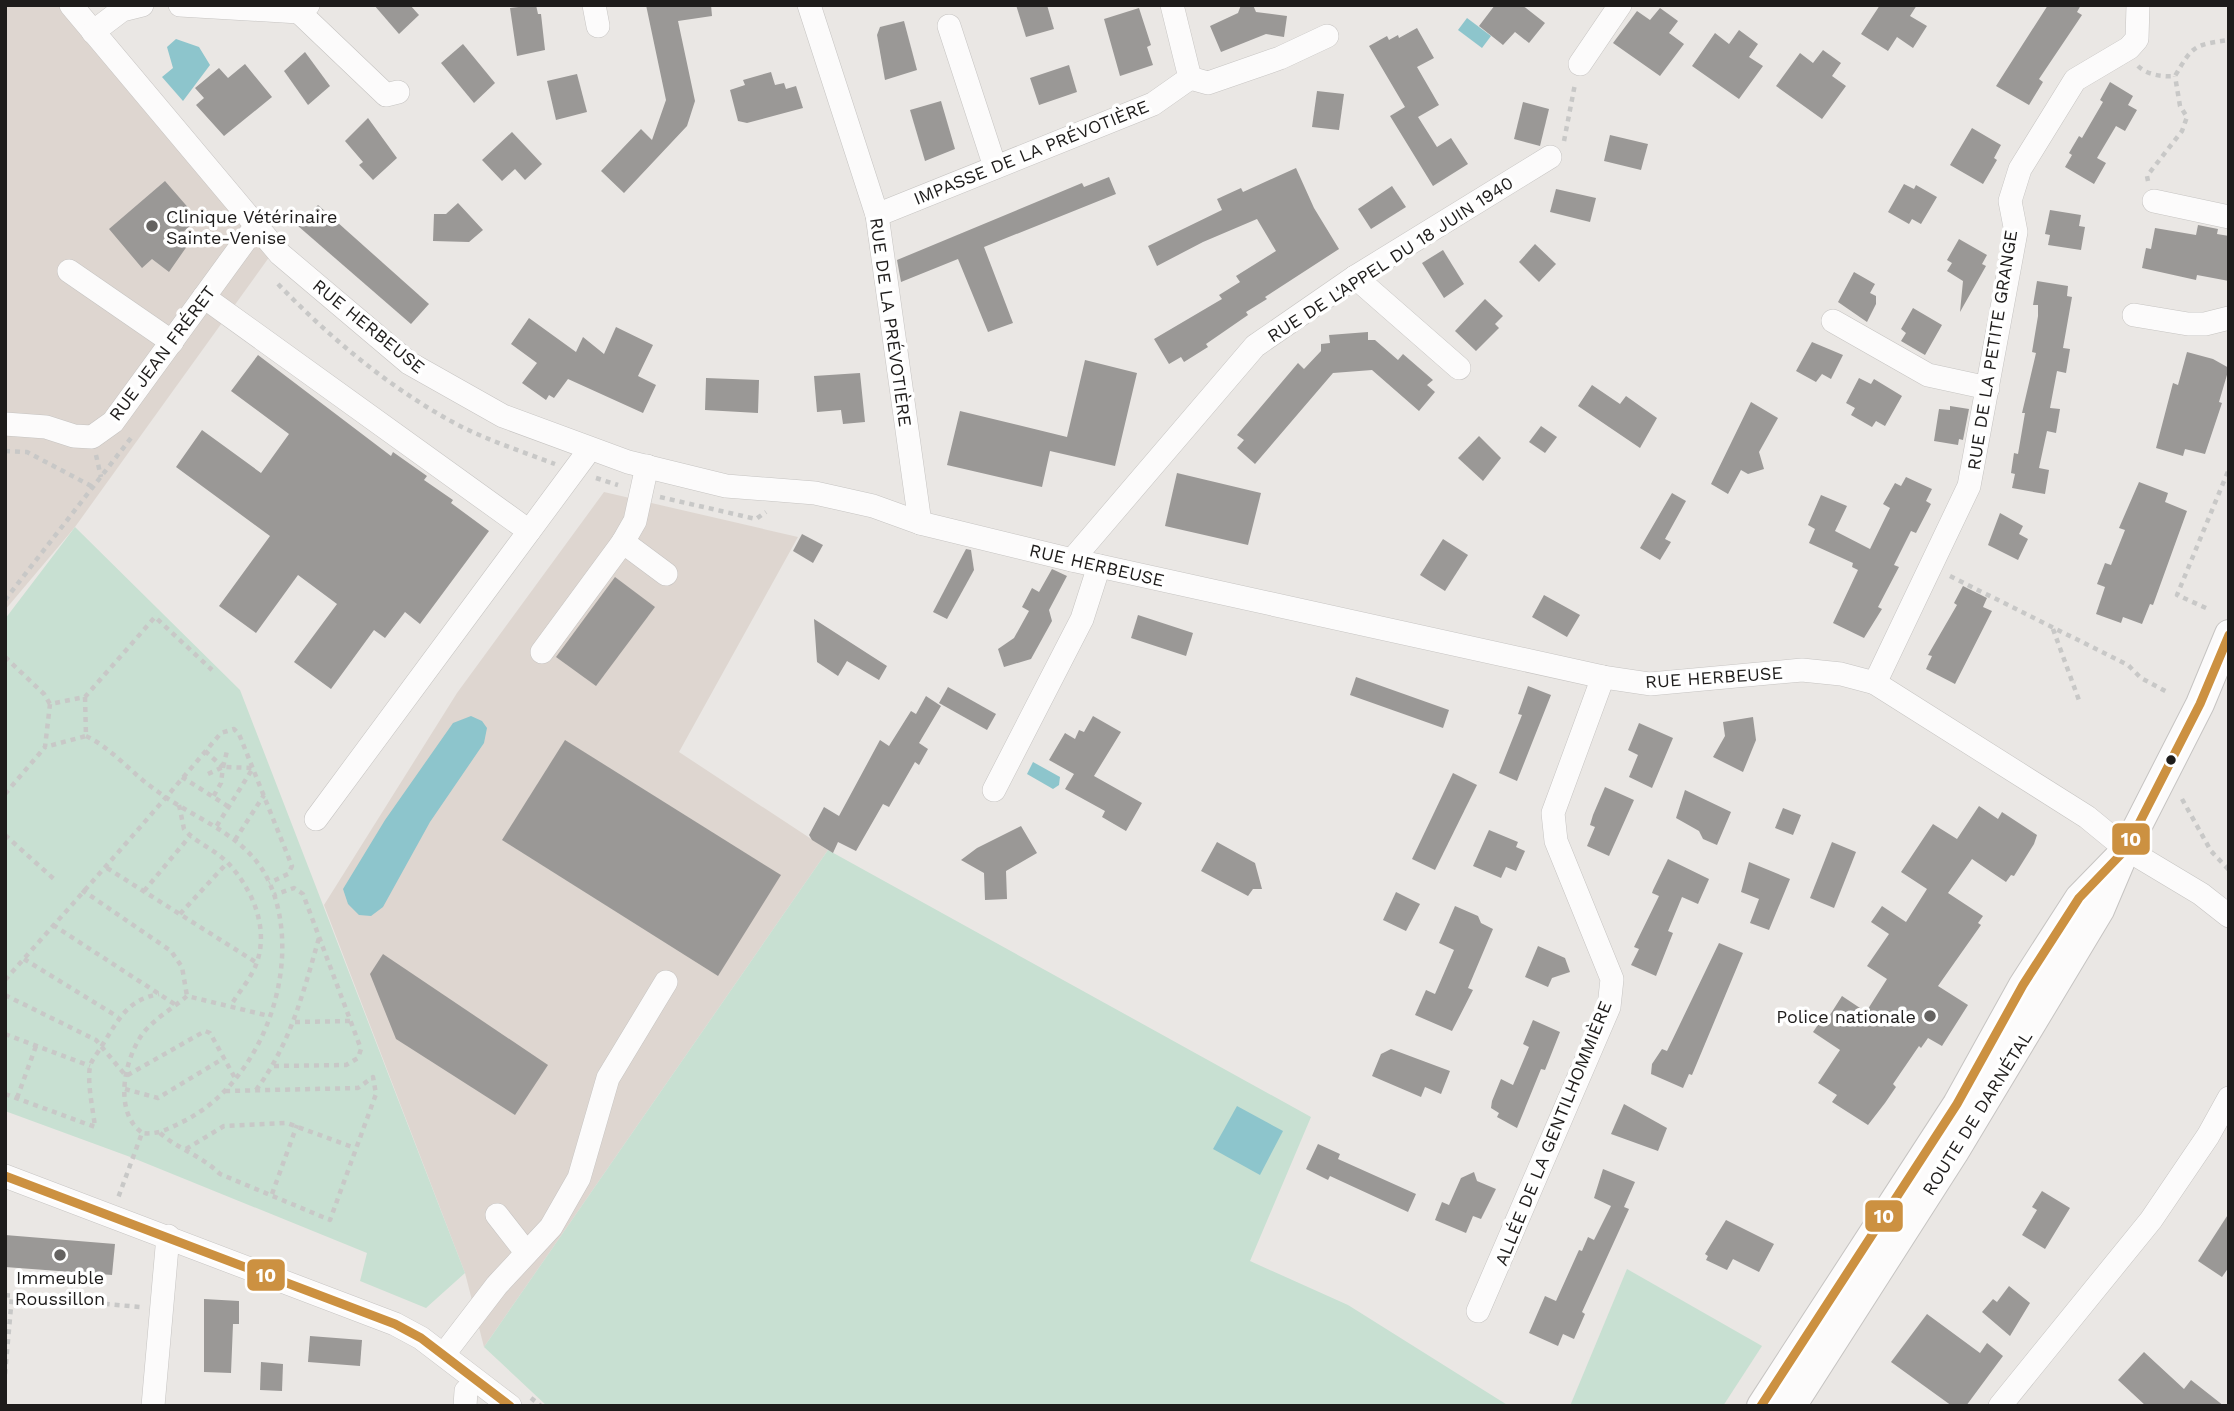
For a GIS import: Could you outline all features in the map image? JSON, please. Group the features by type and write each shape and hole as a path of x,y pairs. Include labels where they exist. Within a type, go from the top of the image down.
{"main road":[{"name":"ROUTE DE DARNÉTAL","path":"1792,1406 2039,1013 2100,910 2126,849 2200,704 2229,634"},
{"name":"ROUTE DE DARNÉTAL","path":"1761,1406 1957,1104 2023,985 2079,898 2126,849"}],"street":[{"name":"RUE HERBEUSE","path":"71,5 280,254 409,363 503,416 590,449 726,486 815,493 873,506 920,523 1072,560 1603,677 1650,684 1802,670 1841,674 1875,683 2087,817 2126,849 2201,894 2229,916"},
{"path":"93,32 122,10 142,5"},
{"path":"180,5 304,9 386,95 398,92"},
{"name":"RUE DE LA PRÉVOTIÈRE","path":"809,5 877,215 920,523"},
{"path":"1172,5 1190,78 1208,83 1280,58 1327,36"},
{"path":"1580,64 1620,5"},
{"path":"2125,50 2137,40 2138,5"},
{"path":"949,26 995,167"},
{"name":"RUE DE LA PETITE GRANGE","path":"1875,683 1969,486 2016,232 2010,201 2020,169 2075,80 2125,50"},
{"name":"IMPASSE DE LA PRÉVOTIÈRE","path":"877,215 1153,104 1190,78"},
{"name":"RUE DE L'APPEL DU 18 JUIN 1940","path":"1072,560 1255,346 1355,277 1550,157"},
{"path":"2154,201 2229,217"},
{"name":"RUE JEAN FRÉRET","path":"5,424 46,427 74,436 92,437 113,422 255,227"},
{"path":"69,271 172,342"},
{"path":"1355,277 1460,368"},
{"path":"204,297 529,531"},
{"path":"2134,315 2188,324 2205,324 2229,317"},
{"path":"1833,321 1928,375 1988,388"},
{"path":"316,819 590,449"},
{"path":"542,652 623,542 635,521 647,466"},
{"path":"623,542 666,574"},
{"path":"995,790 1082,619 1099,566"},
{"name":"ALLÉE DE LA GENTILHOMMIÈRE","path":"1478,1311 1609,1007 1612,979 1556,841 1553,813 1603,677"},
{"path":"444,1354 497,1284 551,1227 579,1178 608,1078 666,982"},
{"path":"2000,1406 2151,1220 2208,1136 2229,1098"},
{"path":"5,1176 395,1324 444,1354 510,1406"},
{"path":"497,1216 505,1230 526,1252"},
{"path":"153,1406 168,1236"}],"path":[{"path":"2154,201 2147,176 2182,131 2187,117 2180,106 2175,76 2190,50 2199,44 2229,40"},
{"path":"2125,50 2144,71 2164,77 2175,76"},
{"path":"1550,157 1564,143 1580,64"},
{"path":"273,279 336,340 423,404 461,426 574,471 642,492 756,519 777,509"},
{"path":"5,451 27,452 95,488"},
{"path":"2206,608 2176,595 2229,469"},
{"path":"1931,566 2127,665 2141,678 2169,693"},
{"path":"50,704 85,697 155,617 212,670"},
{"path":"2053,629 2080,703"},
{"path":"5,657 44,694 50,704 45,747 5,794"},
{"path":"85,697 86,736"},
{"path":"5,980 82,890 107,868 220,733 234,729 239,734 292,866 288,874 270,883"},
{"path":"45,747 86,736 99,742 166,798 216,827 250,853 270,883 280,911 284,948 269,1016 257,1045 225,1091 197,1115 160,1133"},
{"path":"205,751 223,767"},
{"path":"213,797 221,783 227,751"},
{"path":"208,774 223,767 253,768"},
{"path":"216,827 253,768"},
{"path":"182,777 229,807"},
{"path":"235,840 264,795"},
{"path":"2182,799 2211,851 2229,870"},
{"path":"179,804 184,829 227,863 246,887 256,907 262,936 257,963 231,1005"},
{"path":"5,835 55,880"},
{"path":"144,891 190,836"},
{"path":"180,914 227,863"},
{"path":"107,868 257,963"},
{"path":"274,895 299,889 361,1049 353,1062 338,1065 274,1066"},
{"path":"82,890 171,951 182,967 187,996"},
{"path":"53,925 176,1005"},
{"path":"255,1091 274,1066 295,1022 319,937"},
{"path":"24,959 118,1017"},
{"path":"5,1094 94,1128 90,1066 118,1017 135,1002 159,994"},
{"path":"5,995 102,1046 127,1076"},
{"path":"187,996 269,1016"},
{"path":"187,996 141,1036 127,1076 127,1116 142,1132 160,1133 209,1162 220,1174 330,1220 376,1094 373,1077 358,1088 225,1091"},
{"path":"295,1022 352,1021"},
{"path":"127,1076 205,1031 211,1033 235,1079"},
{"path":"5,1034 90,1066"},
{"path":"17,1098 36,1046"},
{"path":"125,1089 158,1098 223,1058"},
{"path":"186,1149 224,1126 298,1125 355,1148"},
{"path":"272,1194 298,1125"},
{"path":"111,1215 142,1132"},
{"path":"5,1374 8,1296 162,1308"}],"shaded area":[{"path":"5,5 63,5 270,256 75,527 5,610"},
{"path":"604,492 798,537 679,752 828,850 484,1347 465,1273 324,905 457,693"}],"green space":[{"path":"75,527 240,690 465,1273 426,1308 360,1281 367,1253 133,1158 5,1111 5,619"},
{"path":"828,850 1311,1117 1250,1261 1348,1305 1509,1406 547,1406 484,1347"},
{"path":"1627,1269 1762,1346 1723,1406 1570,1406"}],"water":[{"path":"1467,18 1491,36 1482,48 1458,30"},
{"path":"176,39 199,47 210,65 183,101 162,77 173,68 167,47"},
{"path":"471,716 482,721 487,728 484,743 430,822 383,907 371,916 359,915 348,904 343,889 385,820 453,723"},
{"path":"1033,762 1060,777 1059,785 1053,789 1027,774"},
{"path":"1237,1106 1283,1131 1260,1175 1213,1149"}],"building":[{"path":"374,5 410,5 419,15 399,34"},
{"path":"536,5 538,14 541,14 545,50 517,56 510,8"},
{"path":"646,5 711,5 712,16 678,21 695,101 687,126 624,193 601,171 641,129 652,140 666,100"},
{"path":"1016,5 1047,5 1054,29 1026,37"},
{"path":"1241,5 1253,5 1256,12 1287,16 1284,37 1266,34 1221,52 1210,26 1238,13"},
{"path":"1495,5 1522,5 1545,23 1529,43 1515,32 1503,45 1479,26"},
{"path":"1880,5 1917,5 1910,16 1927,26 1913,48 1897,37 1888,51 1861,34"},
{"path":"2048,5 2081,5 2077,12 2082,15 2039,79 2043,82 2029,105 1996,86"},
{"path":"1139,8 1151,45 1147,47 1153,65 1120,76 1104,19"},
{"path":"1660,8 1678,21 1669,33 1684,44 1660,76 1613,43 1637,11 1650,20"},
{"path":"904,21 917,70 885,80 877,35 880,27"},
{"path":"1417,28 1434,58 1417,67 1439,105 1418,117 1437,147 1451,138 1468,164 1433,186 1390,116 1405,107 1369,46 1387,36 1389,40 1398,35 1399,38"},
{"path":"1739,30 1758,44 1749,57 1763,66 1739,99 1692,66 1715,33 1729,44"},
{"path":"463,44 495,83 474,103 441,63"},
{"path":"1823,50 1841,63 1832,76 1846,86 1822,119 1776,86 1800,53 1813,63"},
{"path":"305,52 330,86 308,105 284,71"},
{"path":"245,64 272,97 224,136 196,105 204,98 195,88 219,68 228,78"},
{"path":"1069,65 1077,92 1039,105 1030,78"},
{"path":"771,72 775,85 784,83 786,89 796,86 803,108 747,123 738,121 730,90 745,85 743,80"},
{"path":"577,74 587,112 556,120 547,81"},
{"path":"2110,82 2133,96 2128,105 2137,110 2125,131 2116,126 2097,158 2106,163 2094,184 2065,167 2072,155 2069,153 2079,136 2082,138 2103,102 2100,100"},
{"path":"1317,91 1344,94 1339,130 1312,127"},
{"path":"941,101 955,149 925,161 910,110"},
{"path":"1523,102 1549,109 1540,146 1514,139"},
{"path":"368,118 397,158 373,180 359,165 363,162 345,141"},
{"path":"1972,128 2001,145 1994,158 1997,160 1983,184 1950,165"},
{"path":"512,132 542,164 525,180 515,169 502,181 482,160"},
{"path":"1610,135 1648,144 1641,170 1604,161"},
{"path":"1296,168 1314,208 1339,249 1265,297 1267,299 1246,312 1248,315 1206,344 1208,347 1184,362 1181,357 1169,364 1154,339 1222,299 1219,295 1240,282 1236,276 1276,251 1257,219 1203,242 1157,266 1148,246 1222,210 1217,199 1241,188 1243,192"},
{"path":"1109,177 1116,194 984,247 1013,323 988,332 958,259 901,282 897,260 1082,183 1084,187"},
{"name":"Clinique Vétérinaire Sainte-Venise","path":"165,181 198,219 182,233 192,239 169,272 152,259 142,268 109,229"},
{"path":"1904,184 1914,189 1916,185 1937,197 1921,224 1912,219 1909,224 1888,212"},
{"path":"1392,186 1406,207 1371,229 1358,209"},
{"path":"1556,189 1596,198 1590,222 1550,212"},
{"path":"458,203 483,230 469,242 433,241 434,214 446,214"},
{"path":"318,205 429,304 411,324 298,226"},
{"path":"2050,210 2081,215 2079,226 2085,227 2081,250 2048,245 2050,235 2045,234"},
{"path":"2198,225 2218,229 2217,234 2229,236 2229,281 2197,275 2196,280 2142,268 2146,248 2151,249 2155,228 2196,235"},
{"path":"1959,239 1987,255 1982,264 1986,266 1960,312 1963,281 1947,271 1952,263 1947,260"},
{"path":"1535,244 1556,264 1539,282 1519,262"},
{"path":"1443,250 1464,284 1444,298 1422,263"},
{"path":"1854,272 1875,284 1870,293 1876,296 1876,304 1867,322 1838,302"},
{"path":"2037,281 2068,286 2067,296 2072,297 2063,348 2070,349 2066,373 2057,371 2050,408 2060,409 2056,433 2047,431 2039,468 2049,470 2045,494 2012,488 2015,474 2011,473 2014,453 2018,454 2025,413 2022,413 2036,353 2032,352 2038,316 2038,305 2033,305"},
{"path":"1485,299 1503,316 1495,324 1499,328 1476,351 1455,331"},
{"path":"1913,308 1942,325 1925,355 1901,341 1906,333 1901,329"},
{"path":"529,318 576,352 583,337 604,354 616,327 653,345 638,376 656,385 643,413 568,379 554,398 549,395 546,400 522,383 537,363 511,344"},
{"path":"1368,332 1368,340 1375,340 1398,360 1403,354 1433,380 1427,385 1435,392 1419,411 1372,370 1333,373 1255,464 1237,448 1244,440 1237,435 1298,363 1304,369 1321,351 1321,344 1330,343 1329,335"},
{"path":"1812,342 1843,355 1831,379 1822,374 1816,382 1796,371"},
{"path":"2187,352 2213,359 2229,368 2219,402 2222,403 2205,454 2185,449 2183,456 2156,448 2173,383 2178,385"},
{"path":"258,355 391,456 393,452 427,476 424,480 453,500 451,503 489,531 420,624 405,612 385,638 374,630 331,689 294,662 337,604 298,575 256,633 219,606 270,536 176,467 202,430 261,473 289,434 231,391"},
{"path":"1085,360 1137,373 1115,466 1050,451 1042,487 947,465 960,411 1067,437"},
{"path":"860,373 865,422 843,424 841,410 817,412 814,376"},
{"path":"706,378 759,380 758,413 705,410"},
{"path":"1859,378 1871,384 1874,379 1902,396 1885,426 1876,421 1872,427 1851,415 1855,408 1846,403"},
{"path":"1592,385 1620,404 1626,396 1657,418 1640,448 1578,406"},
{"path":"1751,402 1778,418 1759,452 1764,469 1748,474 1741,470 1728,494 1711,484"},
{"path":"1950,406 1969,409 1963,440 1959,439 1958,445 1934,441 1939,409 1950,410"},
{"path":"1541,426 1557,437 1545,453 1529,442"},
{"path":"1479,436 1501,458 1483,481 1458,458"},
{"path":"1177,473 1261,493 1248,545 1165,526"},
{"path":"1906,477 1932,489 1926,501 1931,504 1916,533 1911,531 1894,565 1899,567 1878,607 1882,609 1864,638 1833,623 1858,570 1852,567 1853,563 1809,543 1815,529 1808,525 1821,495 1847,506 1835,531 1870,549 1890,508 1883,504 1895,483 1901,486"},
{"path":"2139,482 2168,493 2165,502 2187,511 2153,605 2150,604 2142,624 2123,617 2121,623 2096,614 2105,587 2097,584 2105,563 2111,565 2125,530 2119,528"},
{"path":"1672,493 1686,501 1665,539 1671,542 1660,560 1640,548"},
{"path":"2000,513 2023,526 2019,534 2028,539 2018,560 1988,545"},
{"path":"802,534 823,545 813,563 793,551"},
{"path":"1443,539 1468,555 1445,591 1420,575"},
{"path":"966,549 971,550 974,570 947,619 933,612"},
{"path":"1052,569 1067,576 1049,610 1052,621 1031,659 1004,667 998,649 1014,638 1029,611 1022,607 1032,588 1039,592"},
{"path":"615,577 655,607 596,686 556,657"},
{"path":"1963,586 1987,598 1983,607 1992,611 1955,684 1926,669 1932,656 1928,655 1957,605 1954,603"},
{"path":"1544,595 1580,615 1567,637 1532,617"},
{"path":"1138,615 1193,633 1186,656 1131,638"},
{"path":"814,619 887,666 879,680 847,661 838,676 817,662"},
{"path":"1356,677 1449,710 1443,728 1350,695"},
{"path":"1528,686 1551,695 1517,781 1499,773 1522,715 1518,714"},
{"path":"948,687 996,714 987,730 939,703"},
{"path":"926,696 941,706 919,743 928,749 919,765 915,762 889,807 883,804 856,851 838,842 833,853 812,840 809,835 824,807 839,816 880,740 889,746 911,711 916,714"},
{"path":"1093,716 1121,732 1094,776 1142,803 1126,831 1102,817 1105,811 1065,789 1074,774 1049,760 1065,733 1075,739 1079,730 1084,732"},
{"path":"1753,717 1756,740 1743,772 1713,757 1725,736 1723,722"},
{"path":"1639,723 1673,738 1652,788 1629,777 1638,755 1628,750"},
{"path":"565,740 781,875 718,976 502,840"},
{"path":"1453,773 1477,785 1435,870 1412,859"},
{"path":"1605,787 1634,800 1609,856 1587,846 1595,827 1590,825 1593,815"},
{"path":"1685,790 1731,812 1717,845 1703,839 1699,831 1676,818"},
{"path":"1979,806 1998,819 2002,812 2037,835 2034,844 2014,876 2011,875 2006,882 1972,859 1948,893 1983,916 1978,923 1981,925 1938,986 1968,1005 1942,1046 1928,1038 1921,1048 1919,1046 1893,1084 1896,1087 1868,1125 1832,1102 1837,1095 1818,1083 1840,1050 1813,1032 1824,1016 1828,1018 1842,996 1866,1012 1887,979 1867,966 1889,934 1871,922 1882,906 1906,922 1927,889 1901,872 1933,824 1957,839"},
{"path":"1783,808 1801,815 1793,835 1775,828"},
{"path":"1021,826 1037,853 1006,871 1007,899 985,900 984,873 961,860 977,848"},
{"path":"1489,830 1518,842 1516,847 1525,851 1516,871 1506,867 1501,878 1473,866"},
{"path":"1217,842 1255,863 1262,889 1253,889 1248,896 1201,871"},
{"path":"1832,842 1856,852 1834,908 1810,898"},
{"path":"1668,859 1709,879 1698,904 1682,897 1668,931 1673,933 1656,976 1631,965 1639,949 1634,947 1659,896 1652,893 1653,890"},
{"path":"1749,862 1790,879 1769,930 1750,923 1759,899 1741,892"},
{"path":"1396,892 1420,904 1406,931 1383,920"},
{"path":"1455,906 1478,916 1481,923 1493,929 1468,988 1473,990 1452,1031 1415,1015 1426,990 1435,994 1454,950 1439,943"},
{"path":"1719,943 1743,953 1692,1075 1689,1074 1683,1088 1651,1074 1652,1064 1662,1049 1667,1051"},
{"path":"1538,946 1565,958 1570,972 1552,978 1548,987 1525,977"},
{"path":"383,954 548,1065 515,1115 396,1039 370,974"},
{"path":"1533,1020 1560,1032 1545,1070 1541,1069 1517,1128 1497,1117 1499,1113 1491,1108 1492,1101 1501,1079 1513,1085 1529,1047 1523,1044"},
{"path":"1391,1049 1450,1071 1441,1094 1425,1087 1421,1097 1372,1076 1381,1054"},
{"path":"1624,1104 1667,1128 1658,1151 1611,1134"},
{"path":"1318,1144 1340,1154 1338,1159 1416,1194 1408,1212 1330,1176 1328,1180 1306,1169"},
{"path":"1603,1169 1635,1182 1624,1207 1629,1209 1582,1312 1585,1314 1574,1339 1563,1334 1558,1346 1529,1333 1545,1296 1556,1301 1579,1250 1582,1251 1588,1237 1594,1240 1611,1206 1594,1198"},
{"path":"1474,1172 1477,1181 1496,1189 1481,1219 1473,1216 1466,1233 1435,1220 1442,1202 1449,1205 1461,1178"},
{"path":"2042,1191 2070,1208 2045,1249 2022,1235 2037,1210 2032,1207"},
{"path":"2229,1213 2229,1267 2222,1277 2198,1261"},
{"path":"1726,1220 1774,1244 1759,1272 1733,1259 1727,1270 1706,1260 1708,1256 1705,1254"},
{"name":"Immeuble Roussillon","path":"5,1235 115,1244 112,1275 5,1267"},
{"path":"2009,1286 2030,1303 2010,1336 1982,1312 1993,1299 1997,1302"},
{"path":"204,1299 239,1301 239,1324 233,1324 231,1373 204,1372"},
{"path":"1927,1314 1980,1353 1987,1343 2003,1356 1966,1406 1952,1406 1891,1362"},
{"path":"310,1336 362,1340 360,1366 308,1362"},
{"path":"2144,1352 2184,1389 2191,1380 2224,1406 2146,1406 2118,1380"},
{"path":"261,1362 283,1364 282,1391 260,1390"}],"transit line":[{"name":"10","path":"1761,1406 1957,1104 2023,985 2079,898 2126,849 2200,704 2229,635"},
{"name":"10","path":"5,1176 395,1324 421,1338 510,1406"}],"place":[{"name":"Clinique Vétérinaire Sainte-Venise","path":"152,226"},
{"name":"Police nationale","path":"1930,1016"},
{"name":"Immeuble Roussillon","path":"60,1255"}]}
